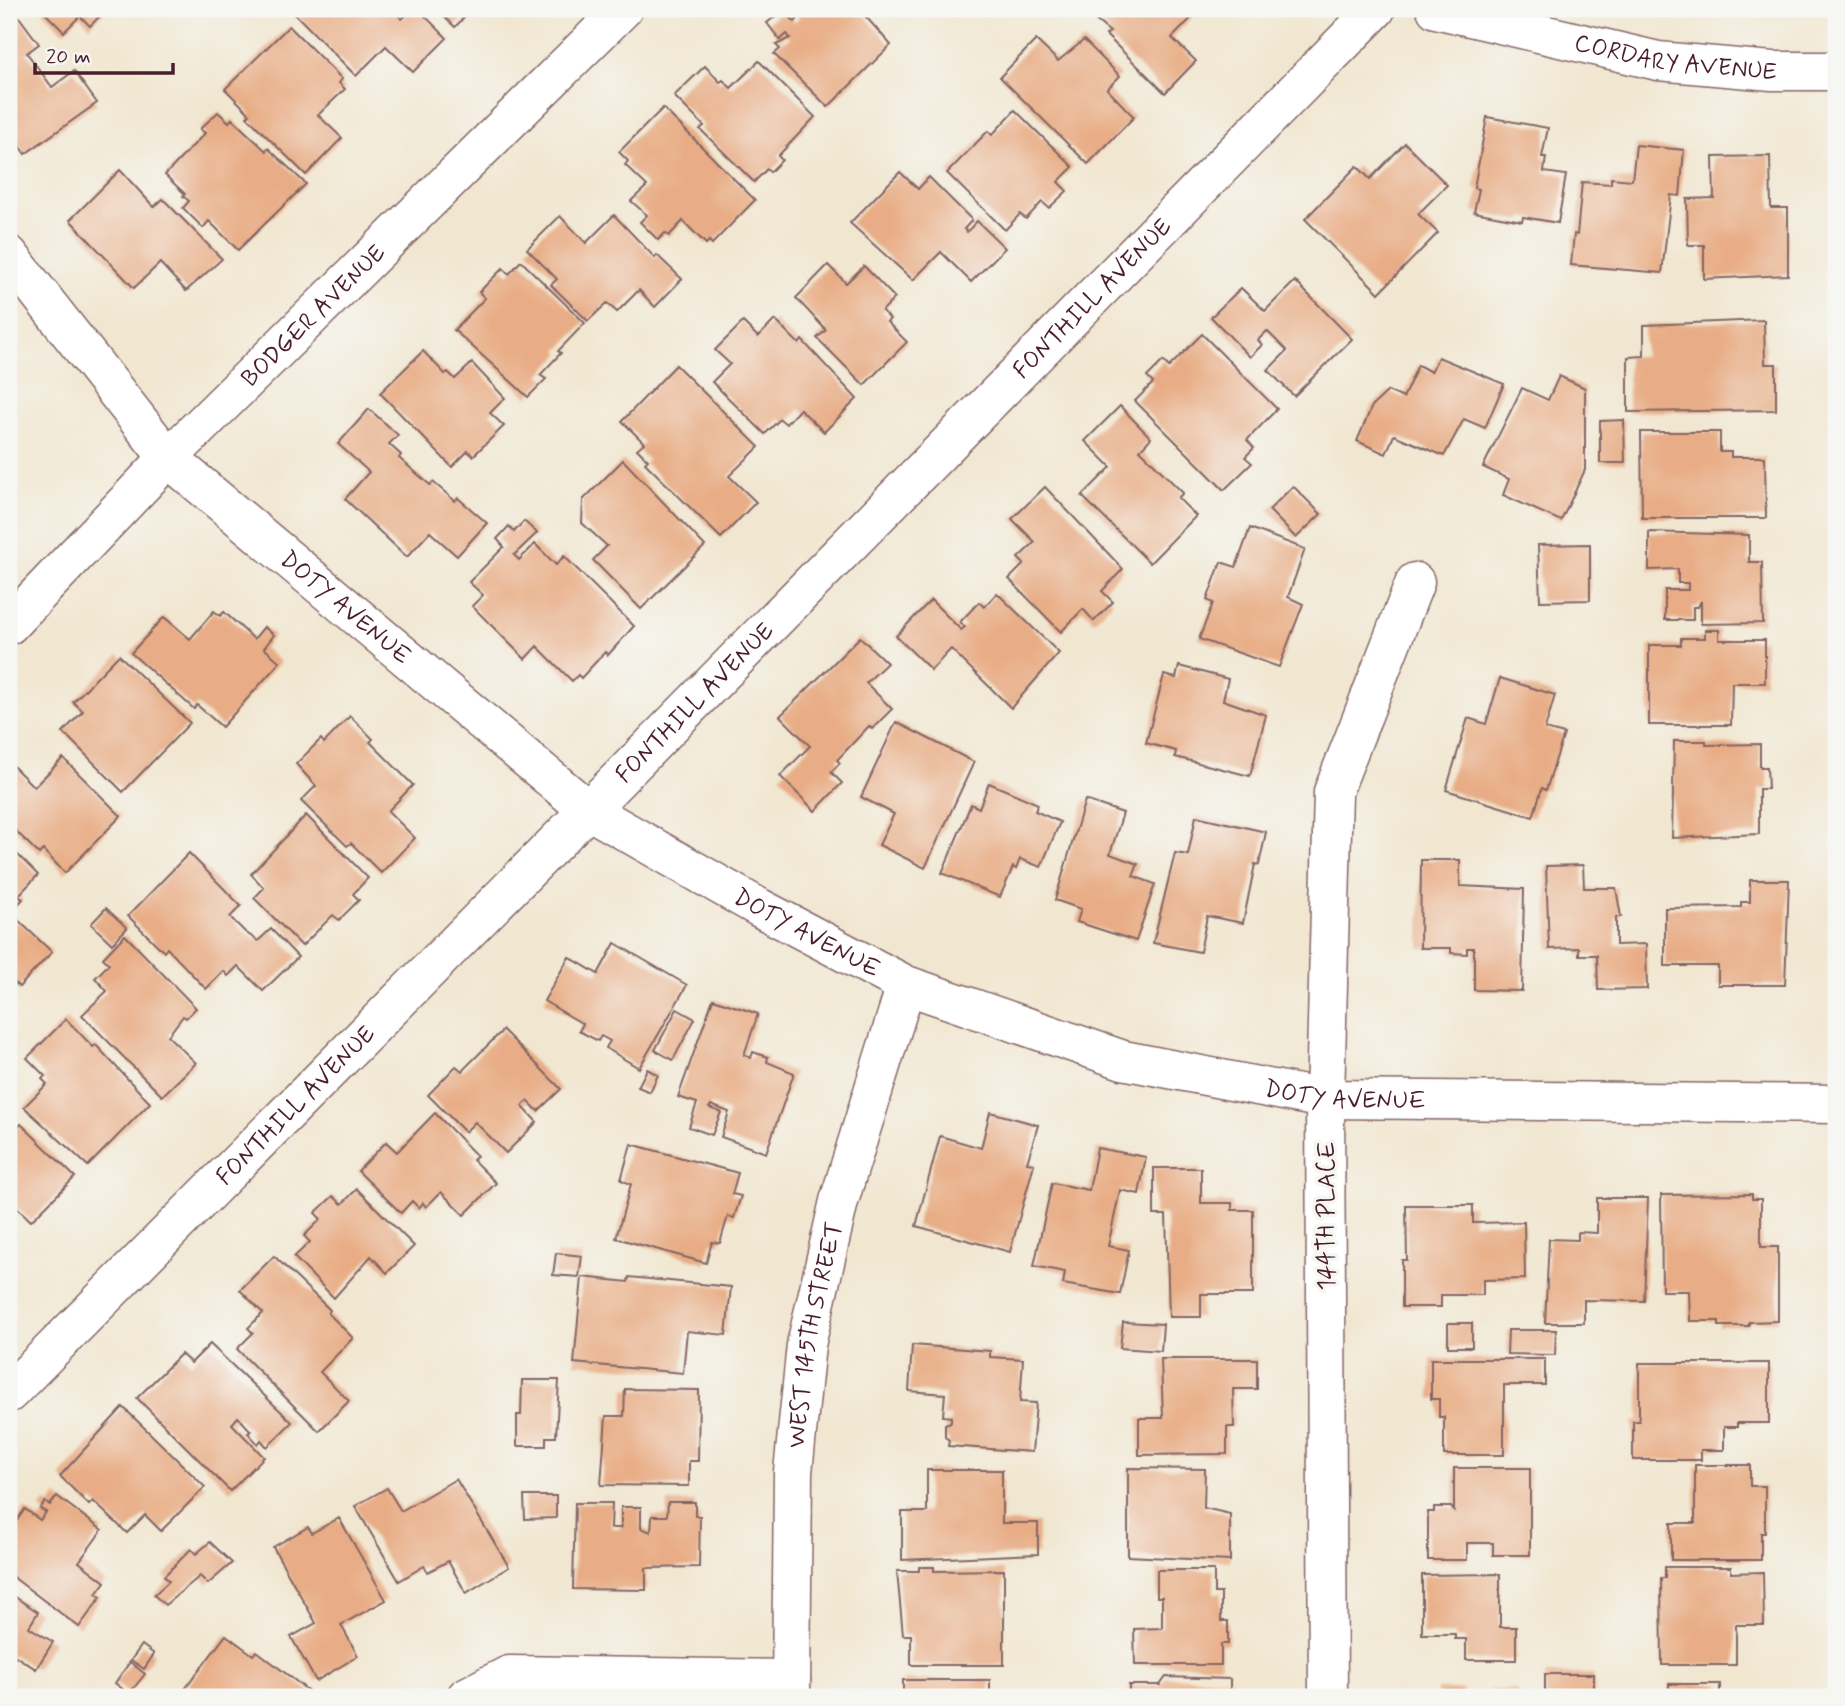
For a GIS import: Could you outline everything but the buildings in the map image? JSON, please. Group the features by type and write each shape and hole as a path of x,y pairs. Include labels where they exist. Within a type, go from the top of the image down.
{"street":[{"name":"BODGER AVENUE","path":"9,625 168,458 623,9"},
{"name":"FONTHILL AVENUE","path":"9,1393 589,810 1376,9"},
{"name":"CORDARY AVENUE","path":"1436,9 1658,61 1772,71 1836,71"},
{"name":"DOTY AVENUE","path":"9,255 168,458 589,810 760,908 906,985 1123,1060 1325,1100 1836,1104"},
{"name":"144TH PLACE","path":"1328,1697 1325,1100 1333,792 1415,582"},
{"name":"WEST 145TH STREET","path":"791,1688 793,1472 806,1345 839,1201 906,985"},
{"path":"466,1697 509,1675 791,1688"}]}
